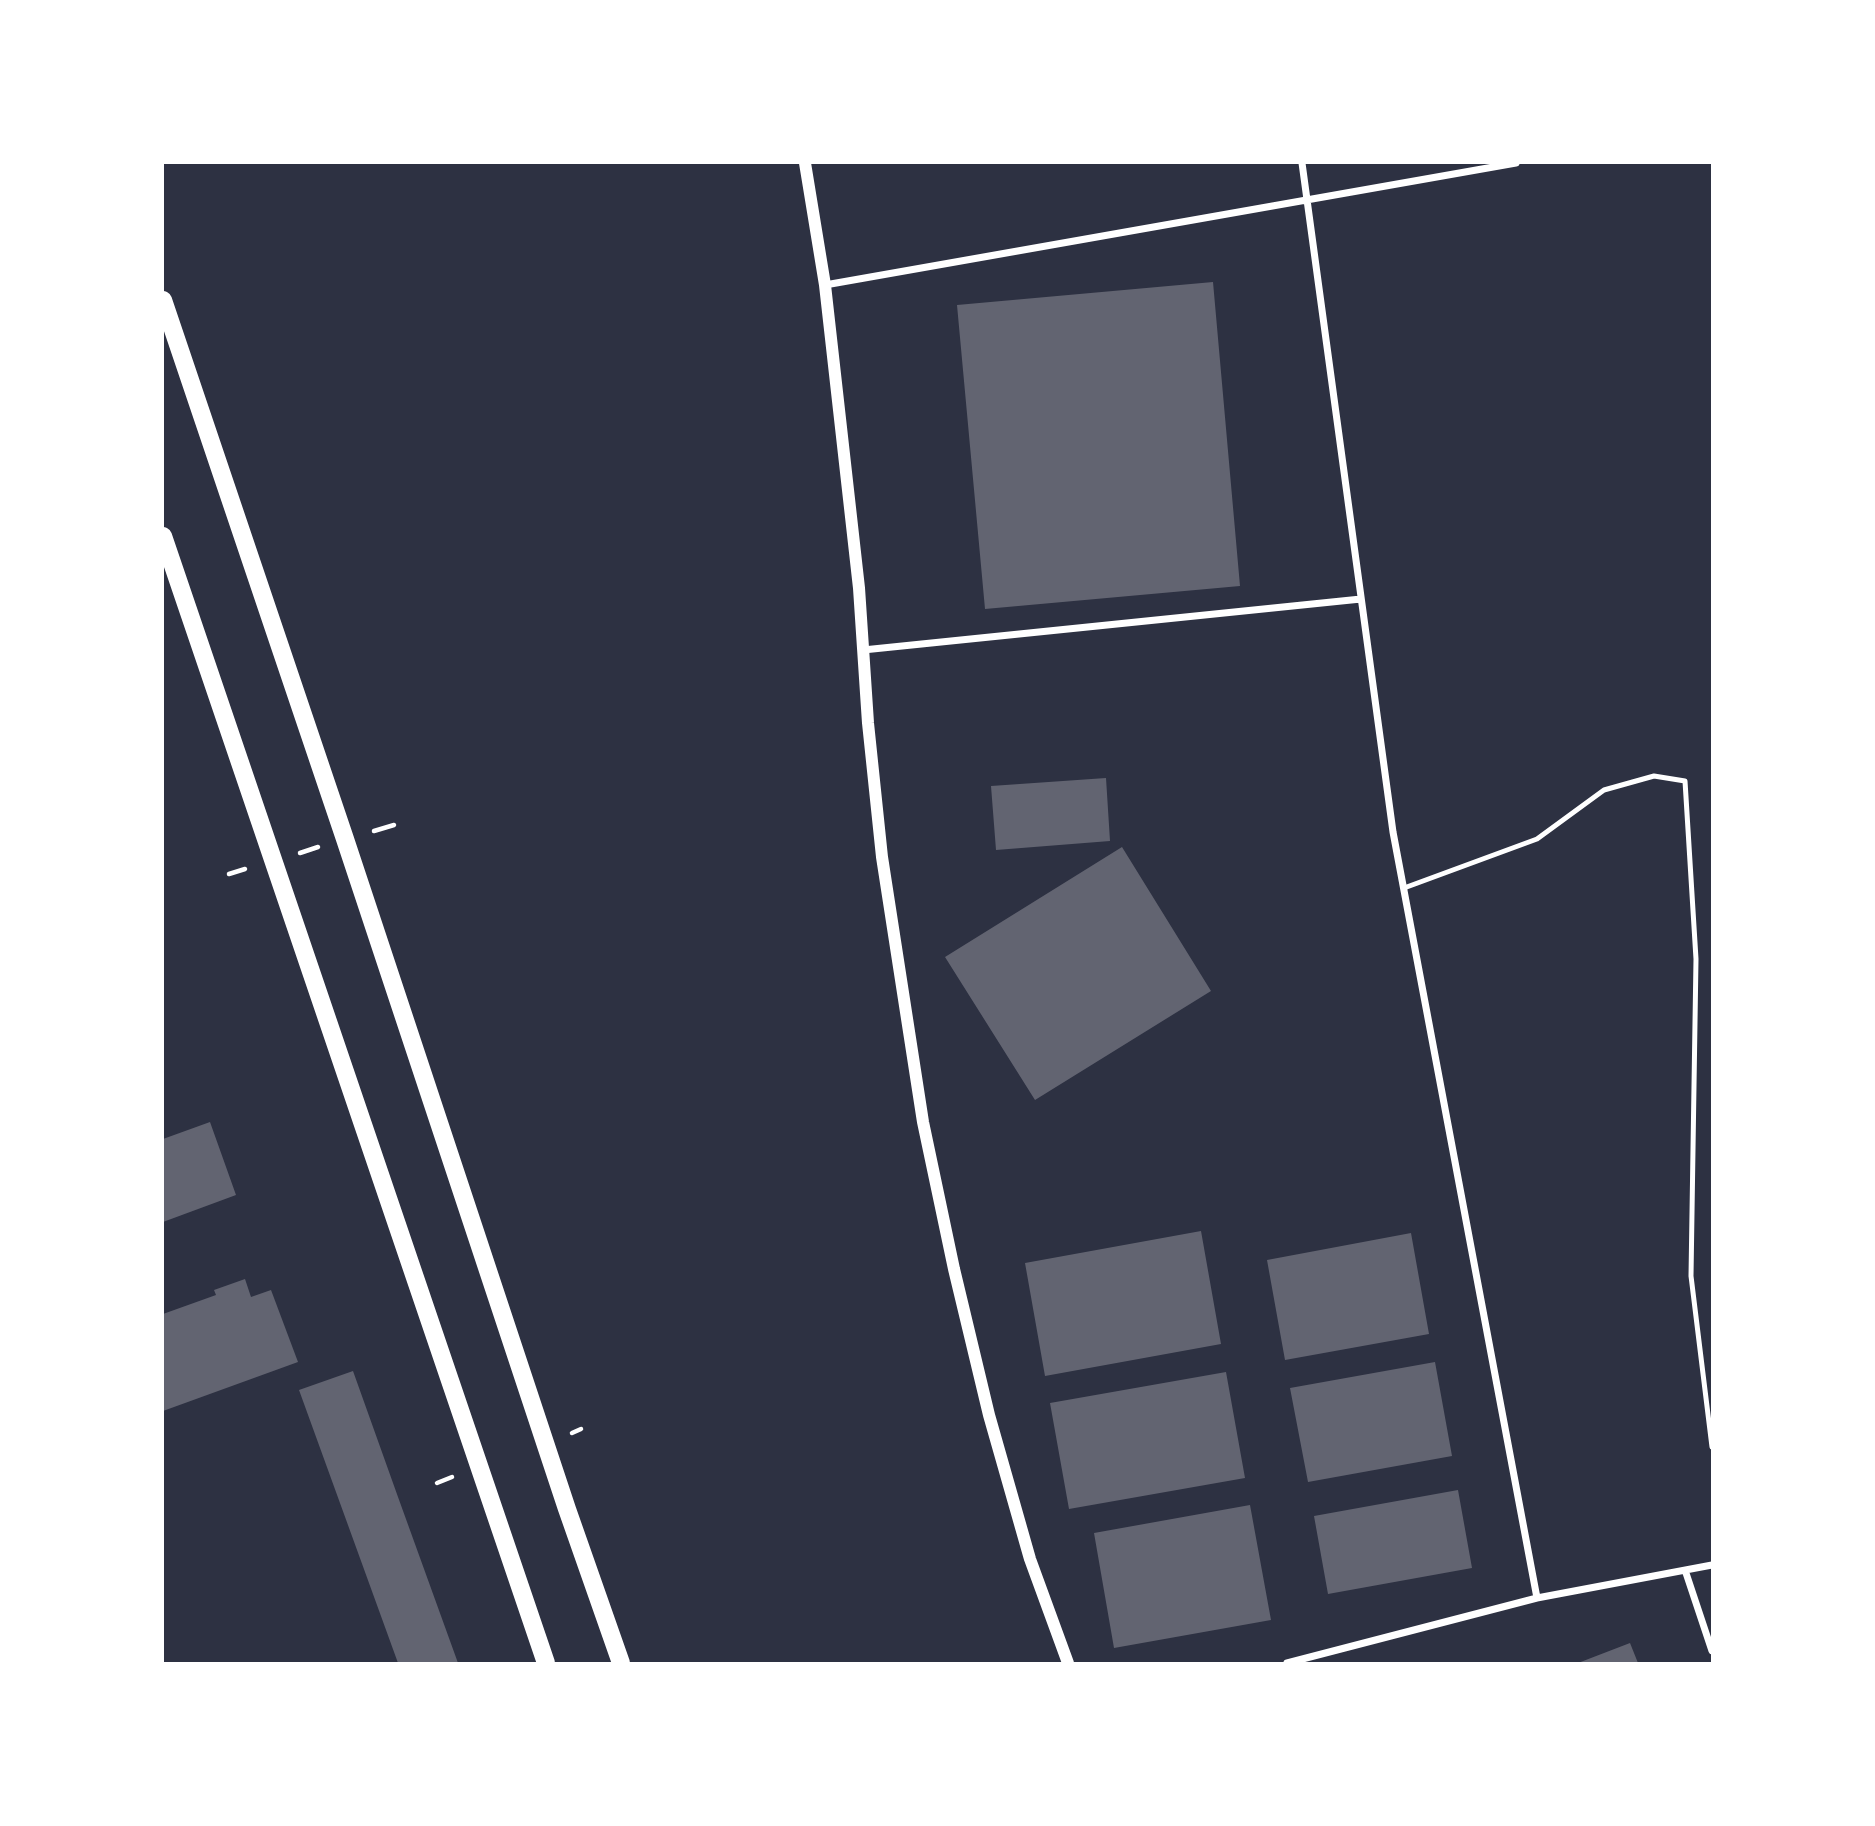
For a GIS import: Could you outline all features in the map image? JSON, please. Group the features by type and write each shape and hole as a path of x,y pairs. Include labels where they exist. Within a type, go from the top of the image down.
{"main road":[{"path":"163,300 621,1663"},
{"path":"163,536 546,1663"}],"street":[{"path":"805,163 825,285 857,574 882,857 923,1122 989,1415 1030,1559 1068,1663"},
{"path":"1302,163 1393,832 1537,1598"},
{"path":"825,285 1516,163"},
{"path":"863,650 1362,599"},
{"path":"1287,1663 1537,1598 1712,1565"},
{"path":"1685,1570 1712,1651"}],"lane":[{"path":"1404,888 1537,839 1604,790 1654,776 1685,781 1696,959 1691,1276 1712,1447"}],"path":[{"path":"229,874 394,825"}],"building":[{"path":"1213,282 1240,586 985,609 957,305"},
{"path":"1106,778 1110,841 996,850 991,786"},
{"path":"1122,847 1211,991 1035,1100 945,957"},
{"path":"210,1122 236,1195 163,1222 163,1139"},
{"path":"1201,1231 1221,1344 1045,1376 1025,1263"},
{"path":"1411,1233 1429,1334 1285,1360 1267,1260"},
{"path":"245,1279 251,1297 271,1290 298,1362 163,1411 163,1314 216,1295 214,1290"},
{"path":"1435,1362 1452,1456 1308,1482 1290,1388"},
{"path":"353,1371 458,1663 398,1663 299,1390"},
{"path":"1226,1372 1245,1478 1069,1509 1050,1403"},
{"path":"1458,1490 1472,1568 1328,1594 1314,1516"},
{"path":"1250,1505 1271,1620 1114,1648 1094,1533"},
{"path":"1630,1643 1638,1663 1578,1663"}]}
